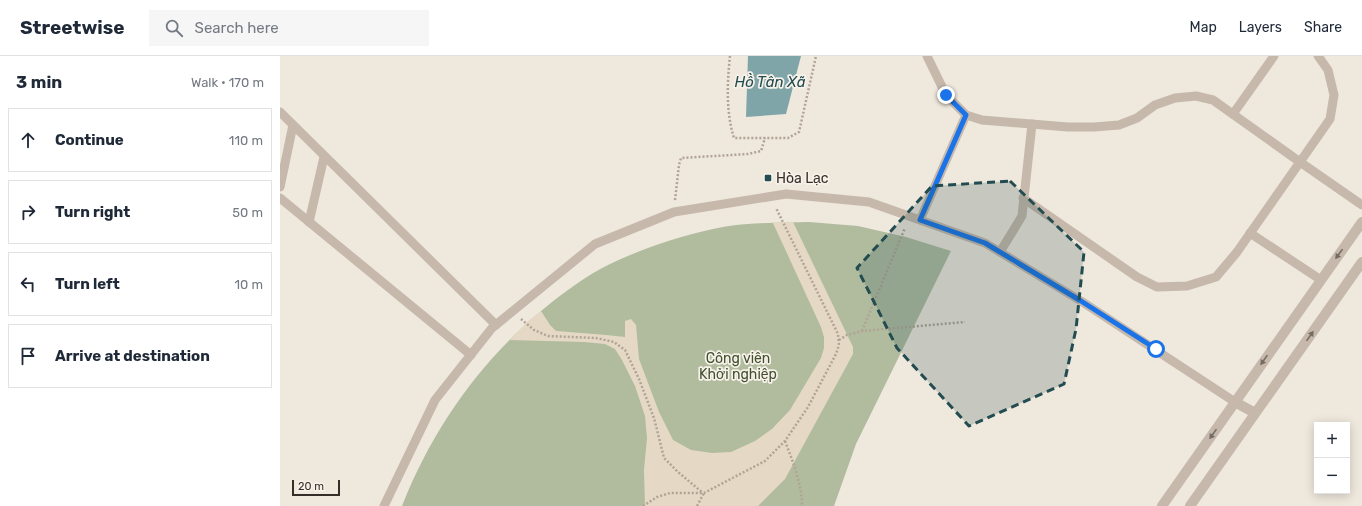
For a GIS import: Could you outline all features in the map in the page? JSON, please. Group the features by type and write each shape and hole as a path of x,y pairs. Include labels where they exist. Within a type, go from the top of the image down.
{"street":[{"path":"1162,506 1362,222"},
{"path":"1190,506 1362,262"},
{"path":"1235,402 1255,413"}],"lane":[{"path":"927,56 946,95 966,115 982,120 1068,127 1119,125 1137,118 1155,105 1175,98 1196,96 1213,100 1362,205"},
{"path":"1233,114 1274,56"},
{"path":"1023,198 1137,277 1157,287 1188,286 1216,277 1237,252 1330,119 1334,95 1328,70 1318,56"},
{"path":"280,112 496,325"},
{"path":"920,220 966,115"},
{"path":"1000,252 1022,216 1032,124"},
{"path":"280,187 293,125"},
{"path":"309,222 324,157"},
{"path":"384,506 435,400 492,328 596,244 674,212 786,194 869,202 985,243 1087,305 1235,402"},
{"path":"280,198 471,355"},
{"path":"1250,233 1321,280"}],"path":[{"path":"730,56 728,77 730,125 734,138 788,138 799,132 816,56"},
{"path":"674,212 681,158 761,151 765,138"},
{"path":"643,506 657,497 670,493 704,493 765,461 785,441 808,407 836,354 839,340 834,327 770,196"},
{"path":"862,331 910,216"},
{"path":"514,310 530,327 548,336 596,338 614,342 625,350 639,379 654,418 664,458 678,472 704,493"},
{"path":"839,340 847,335 862,331 965,322"},
{"path":"785,441 794,463 799,482 802,506"},
{"path":"697,506 704,493"}],"highlighted area":[{"path":"1010,181 1084,252 1076,329 1064,384 969,426 897,348 857,268 932,186"}],"green space":[{"name":"Công viên Khởi nghiệp","path":"809,222 858,226 906,237 951,251 856,444 834,506 402,506 429,448 446,420 483,369 504,345 527,323 579,282 601,269 633,254 659,244 700,232 737,225"}],"shaded area":[{"path":"793,222 853,347 853,354 785,479 758,506 645,506 644,470 647,438 645,416 635,386 615,349 605,344 584,342 510,340 528,321 541,311 556,331 625,337 625,321 631,319 636,325 639,359 659,412 673,440 691,450 712,453 731,452 755,441 772,429 790,410 821,358 824,348 824,337 821,327 773,223"}],"water":[{"name":"Hồ Tân Xã","path":"748,56 801,56 786,114 746,117"}],"place":[{"name":"Hòa Lạc","path":"768,178"}],"route":[{"path":"946,95 966,115 920,220 985,243 1081,301 1156,349"}]}
